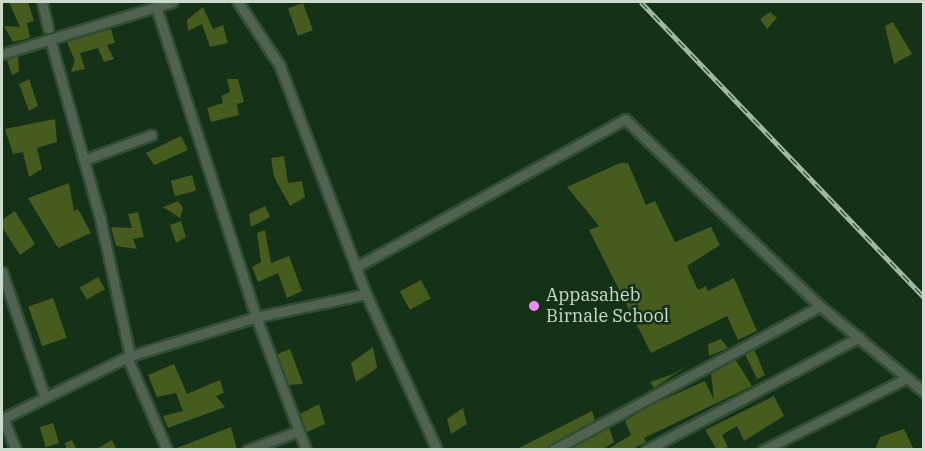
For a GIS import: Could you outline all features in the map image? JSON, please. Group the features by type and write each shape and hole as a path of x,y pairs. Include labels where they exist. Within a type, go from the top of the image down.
{"street":[{"path":"42,2 48,28"},
{"path":"2,54 172,2"},
{"path":"238,2 280,66 366,294 437,450"},
{"path":"156,7 256,317 306,450"},
{"path":"50,39 84,160 128,357 167,450"},
{"path":"356,267 625,119 820,306 924,392"},
{"path":"84,160 151,135"},
{"path":"2,272 44,395"},
{"path":"16,450 2,418 44,395 128,357 256,317 366,294"},
{"path":"553,450 820,306"},
{"path":"646,450 859,337"},
{"path":"764,450 907,378"},
{"path":"247,450 299,431"}],"building":[{"path":"9,2 28,2 34,21 27,23 30,38 13,42 4,26 20,27"},
{"path":"303,3 313,30 298,36 288,8"},
{"path":"203,7 213,29 223,25 228,43 210,47 202,24 188,31 187,20"},
{"path":"770,12 777,18 767,29 760,19"},
{"path":"893,22 912,54 894,64 885,26"},
{"path":"111,29 115,43 107,45 114,59 104,62 98,48 80,53 85,69 71,72 75,61 67,42"},
{"path":"18,56 19,72 12,75 7,60"},
{"path":"29,79 38,106 29,111 19,84"},
{"path":"227,79 238,79 244,102 237,104 239,115 211,122 207,108 223,103 221,96 230,92"},
{"path":"55,119 57,142 37,148 42,169 29,177 23,152 13,154 5,129"},
{"path":"181,136 188,150 154,165 146,153"},
{"path":"284,156 288,183 302,181 305,197 290,206 274,177 271,158"},
{"path":"620,163 628,163 646,205 655,201 675,242 711,227 720,245 687,266 698,290 706,286 708,291 734,278 757,331 738,340 727,316 651,353 589,230 599,226 567,187"},
{"path":"192,175 196,190 175,196 171,181"},
{"path":"69,183 74,211 78,209 91,233 58,248 28,198"},
{"path":"178,201 183,208 180,218 163,207"},
{"path":"265,206 270,217 251,227 249,214"},
{"path":"15,211 35,244 20,255 2,227 2,220"},
{"path":"138,212 144,237 133,239 137,249 116,246 111,227 132,228 128,214"},
{"path":"181,221 186,237 176,243 170,225"},
{"path":"265,230 271,263 289,256 302,291 287,298 278,273 258,282 252,267 261,262 257,233"},
{"path":"98,277 105,289 87,300 80,288"},
{"path":"421,280 431,299 410,310 400,291"},
{"path":"53,298 67,338 42,346 28,306"},
{"path":"721,339 728,348 709,356 708,344"},
{"path":"373,347 377,368 356,382 351,363"},
{"path":"290,349 303,384 289,385 280,363 278,354"},
{"path":"754,349 765,375 757,379 745,354"},
{"path":"735,359 752,386 644,438 646,442 631,450 606,450 631,435 625,421 649,406 705,381 714,400 711,374"},
{"path":"174,364 187,394 220,380 224,393 216,396 225,407 168,428 163,416 183,411 176,393 157,397 148,375"},
{"path":"690,364 654,388 650,382 673,374"},
{"path":"774,396 784,416 744,441 737,426 722,435 728,447 717,450 705,430"},
{"path":"319,404 325,424 307,432 300,414"},
{"path":"463,408 467,424 451,434 447,419"},
{"path":"592,411 595,420 546,450 515,450"},
{"path":"53,423 59,443 46,447 40,427"},
{"path":"231,427 237,450 174,450 174,449"},
{"path":"609,427 614,442 602,450 568,450"},
{"path":"904,429 914,450 875,450 880,437"},
{"path":"72,440 77,450 67,450 65,443"},
{"path":"112,440 117,450 95,450"}],"railway":[{"path":"641,2 924,297"}],"place":[{"name":"Appasaheb Birnale School","path":"534,306"}]}
